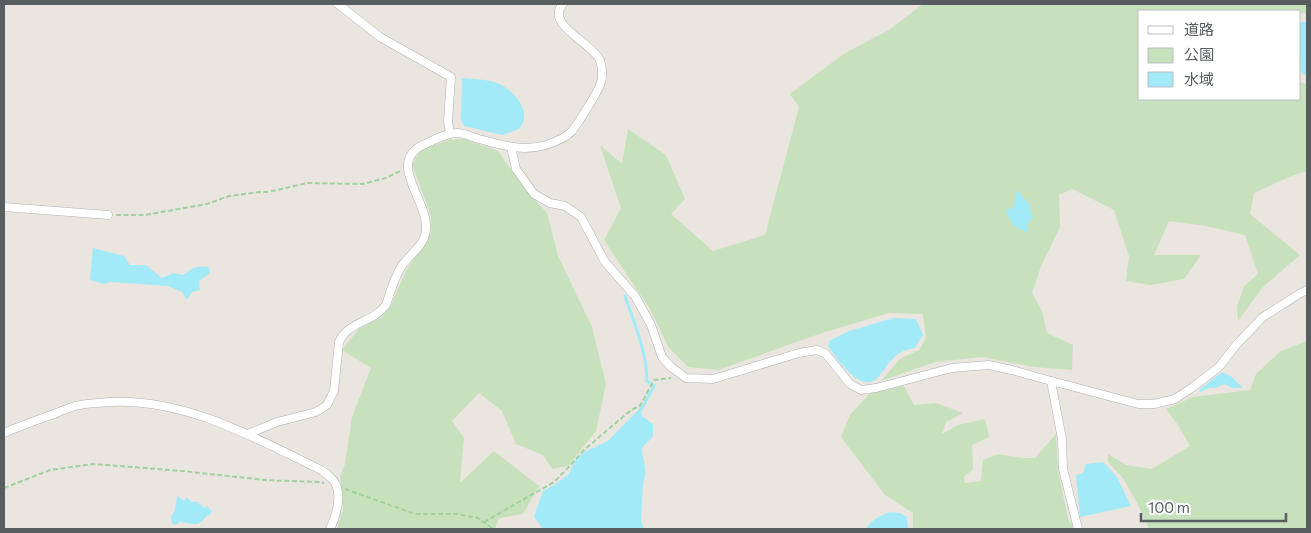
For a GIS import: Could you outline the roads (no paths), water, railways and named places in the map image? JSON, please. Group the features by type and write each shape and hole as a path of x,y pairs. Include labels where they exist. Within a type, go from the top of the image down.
{"street":[{"path":"338,4 380,37 451,77 448,121 450,134"},
{"path":"248,434 277,422 316,412 327,404 334,391 339,342 342,335 347,330 382,310 386,305 402,265 423,242 426,235 425,218 407,168 408,158 415,149 441,137 460,133 511,147 539,147 553,143 572,131 597,92 602,73 600,61 595,52 559,20 558,12 563,4"},
{"path":"511,147 516,168 534,194 550,203 565,206 581,217 605,262 635,296 651,325 662,357 671,367 686,378 713,379 799,353 817,350 826,354 850,384 861,390 884,386 952,368 989,365 1138,404 1154,404 1175,399 1219,367 1237,344 1264,317 1307,290"},
{"path":"4,207 108,216"},
{"path":"1051,382 1062,439 1063,469 1078,529"},
{"path":"4,433 75,406 90,404 121,402 162,406 180,410 248,434 321,470 334,481 338,492 335,518 330,529"}],"water":[{"path":"1301,22 1307,22 1307,77 1301,71"},
{"path":"462,78 493,82 502,85 512,93 520,102 524,113 524,120 519,129 502,135 464,126 461,120"},
{"path":"1017,190 1029,204 1033,218 1027,224 1028,232 1019,229 1009,218 1005,210 1013,208"},
{"path":"93,248 124,256 130,265 146,265 162,278 173,273 183,275 201,266 209,267 210,273 199,281 200,290 192,292 187,300 182,292 168,286 111,282 104,284 90,280"},
{"path":"894,318 916,319 923,335 915,348 905,350 896,355 876,379 869,382 855,378 842,365 828,346 829,341 849,331"},
{"path":"1222,372 1232,377 1243,388 1232,388 1225,384 1200,392 1199,390"},
{"path":"640,408 642,416 653,424 653,436 642,448 645,478 643,482 641,521 644,529 543,529 534,517 543,491 569,474 576,459 584,452 608,441"},
{"path":"1103,462 1117,477 1131,506 1080,517 1076,475 1083,473 1086,464"},
{"path":"177,496 185,501 186,497 192,502 198,502 204,508 207,506 212,511 210,515 207,515 198,524 179,522 176,525 172,524 171,517 175,510"},
{"path":"890,512 900,513 907,517 908,529 866,529 874,520"}],"waterway":[{"path":"625,296 645,359 647,381 654,386 639,413"}]}
